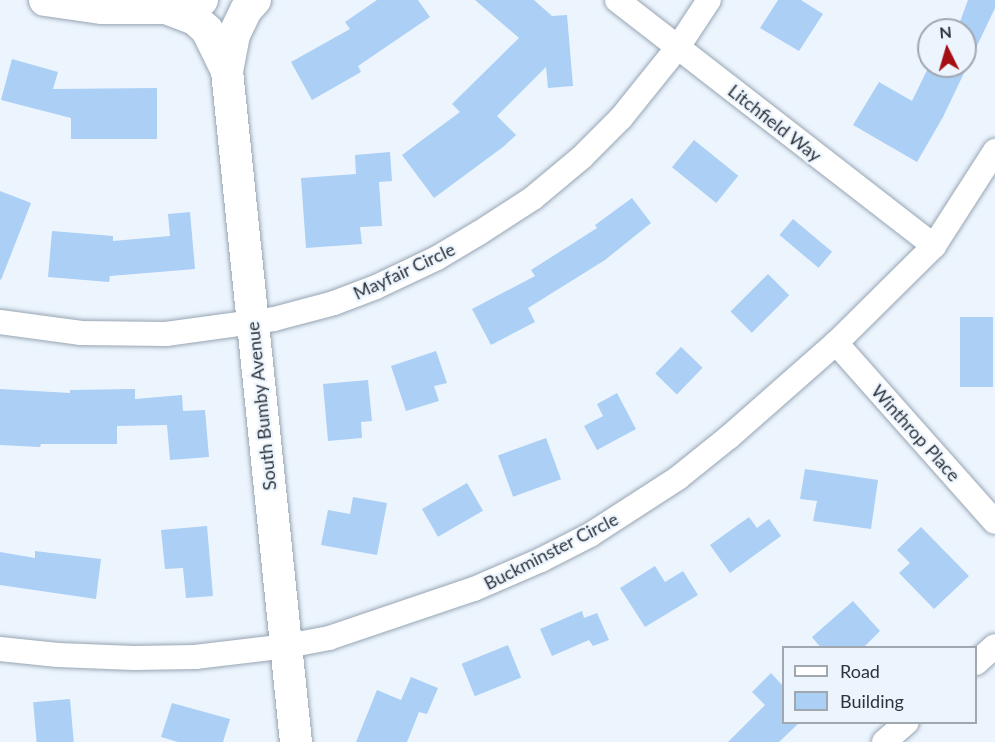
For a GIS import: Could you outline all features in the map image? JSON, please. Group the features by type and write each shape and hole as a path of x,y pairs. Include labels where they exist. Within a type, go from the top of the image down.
{"street":[{"path":"45,0 102,8 166,8 202,0"},
{"name":"South Bumby Avenue","path":"255,0 246,10 234,35 227,71 296,742"},
{"name":"Litchfield Way","path":"617,0 934,246"},
{"name":"Mayfair Circle","path":"0,322 81,333 166,334 253,323 315,308 376,287 437,258 524,204 582,157 621,118 678,47 709,0"},
{"name":"South Bumby Avenue","path":"166,8 195,19 207,30 227,71"},
{"name":"Buckminster Circle","path":"0,649 58,655 195,657 287,646 329,638 474,589 591,535 678,478 729,437 836,343 934,246 995,151"},
{"name":"Winthrop Place","path":"836,343 995,522"},
{"path":"977,661 995,646"},
{"path":"884,742 906,724"}],"building":[{"path":"377,0 418,0 430,17 358,66 361,72 312,100 291,62 350,29 345,22"},
{"path":"475,0 534,0 552,16 567,15 573,86 548,88 546,67 497,116 516,135 434,198 402,155 460,112 452,104 519,38"},
{"path":"778,0 801,0 823,14 799,51 760,28"},
{"path":"968,0 995,0 995,8 977,46 977,18 961,18"},
{"path":"12,59 58,72 53,89 157,88 157,139 71,139 71,118 1,100"},
{"path":"923,78 962,78 943,117 917,162 853,125 879,82 912,101"},
{"path":"694,140 738,176 716,203 672,167"},
{"path":"390,152 392,181 379,182 382,226 360,227 362,244 306,248 301,178 356,174 355,155"},
{"path":"0,191 31,203 1,280 0,279"},
{"path":"632,198 651,223 605,260 528,308 535,322 491,345 472,309 535,276 531,270 597,228 595,225"},
{"path":"190,212 195,269 110,276 109,282 48,277 52,231 113,236 113,241 170,236 168,214"},
{"path":"793,219 832,252 819,268 780,235"},
{"path":"768,274 789,295 752,333 731,311"},
{"path":"960,317 993,317 993,387 960,387"},
{"path":"681,347 703,368 677,394 655,374"},
{"path":"436,351 447,383 434,386 439,401 406,411 391,366"},
{"path":"368,380 372,421 361,422 362,438 328,441 323,384"},
{"path":"0,389 70,393 70,390 135,389 135,399 182,395 183,411 205,410 209,457 170,460 167,425 117,426 117,444 41,444 40,447 0,445"},
{"path":"617,393 636,429 597,450 584,426 603,416 597,404"},
{"path":"546,438 561,479 513,497 498,455"},
{"path":"805,469 878,480 871,529 813,521 817,501 800,499"},
{"path":"467,483 483,511 438,537 422,509"},
{"path":"353,497 387,503 377,555 321,545 328,510 350,514"},
{"path":"749,517 757,528 769,519 781,536 730,573 710,545"},
{"path":"207,526 213,596 186,598 183,568 165,569 161,530"},
{"path":"921,527 969,576 934,609 899,573 910,563 897,550"},
{"path":"35,551 101,559 96,599 0,585 0,552 35,558"},
{"path":"655,566 665,582 683,571 698,595 645,627 620,588"},
{"path":"853,601 880,631 865,646 819,646 812,637"},
{"path":"582,611 584,618 597,613 609,640 593,646 589,640 552,656 540,629"},
{"path":"508,645 521,677 475,696 462,664"},
{"path":"771,673 782,685 782,724 798,724 779,742 728,742 765,705 752,692"},
{"path":"411,677 438,688 427,714 419,712 407,742 356,742 377,690 401,700"},
{"path":"70,699 74,742 37,742 33,702"},
{"path":"172,703 230,719 223,742 178,742 161,737"}]}
